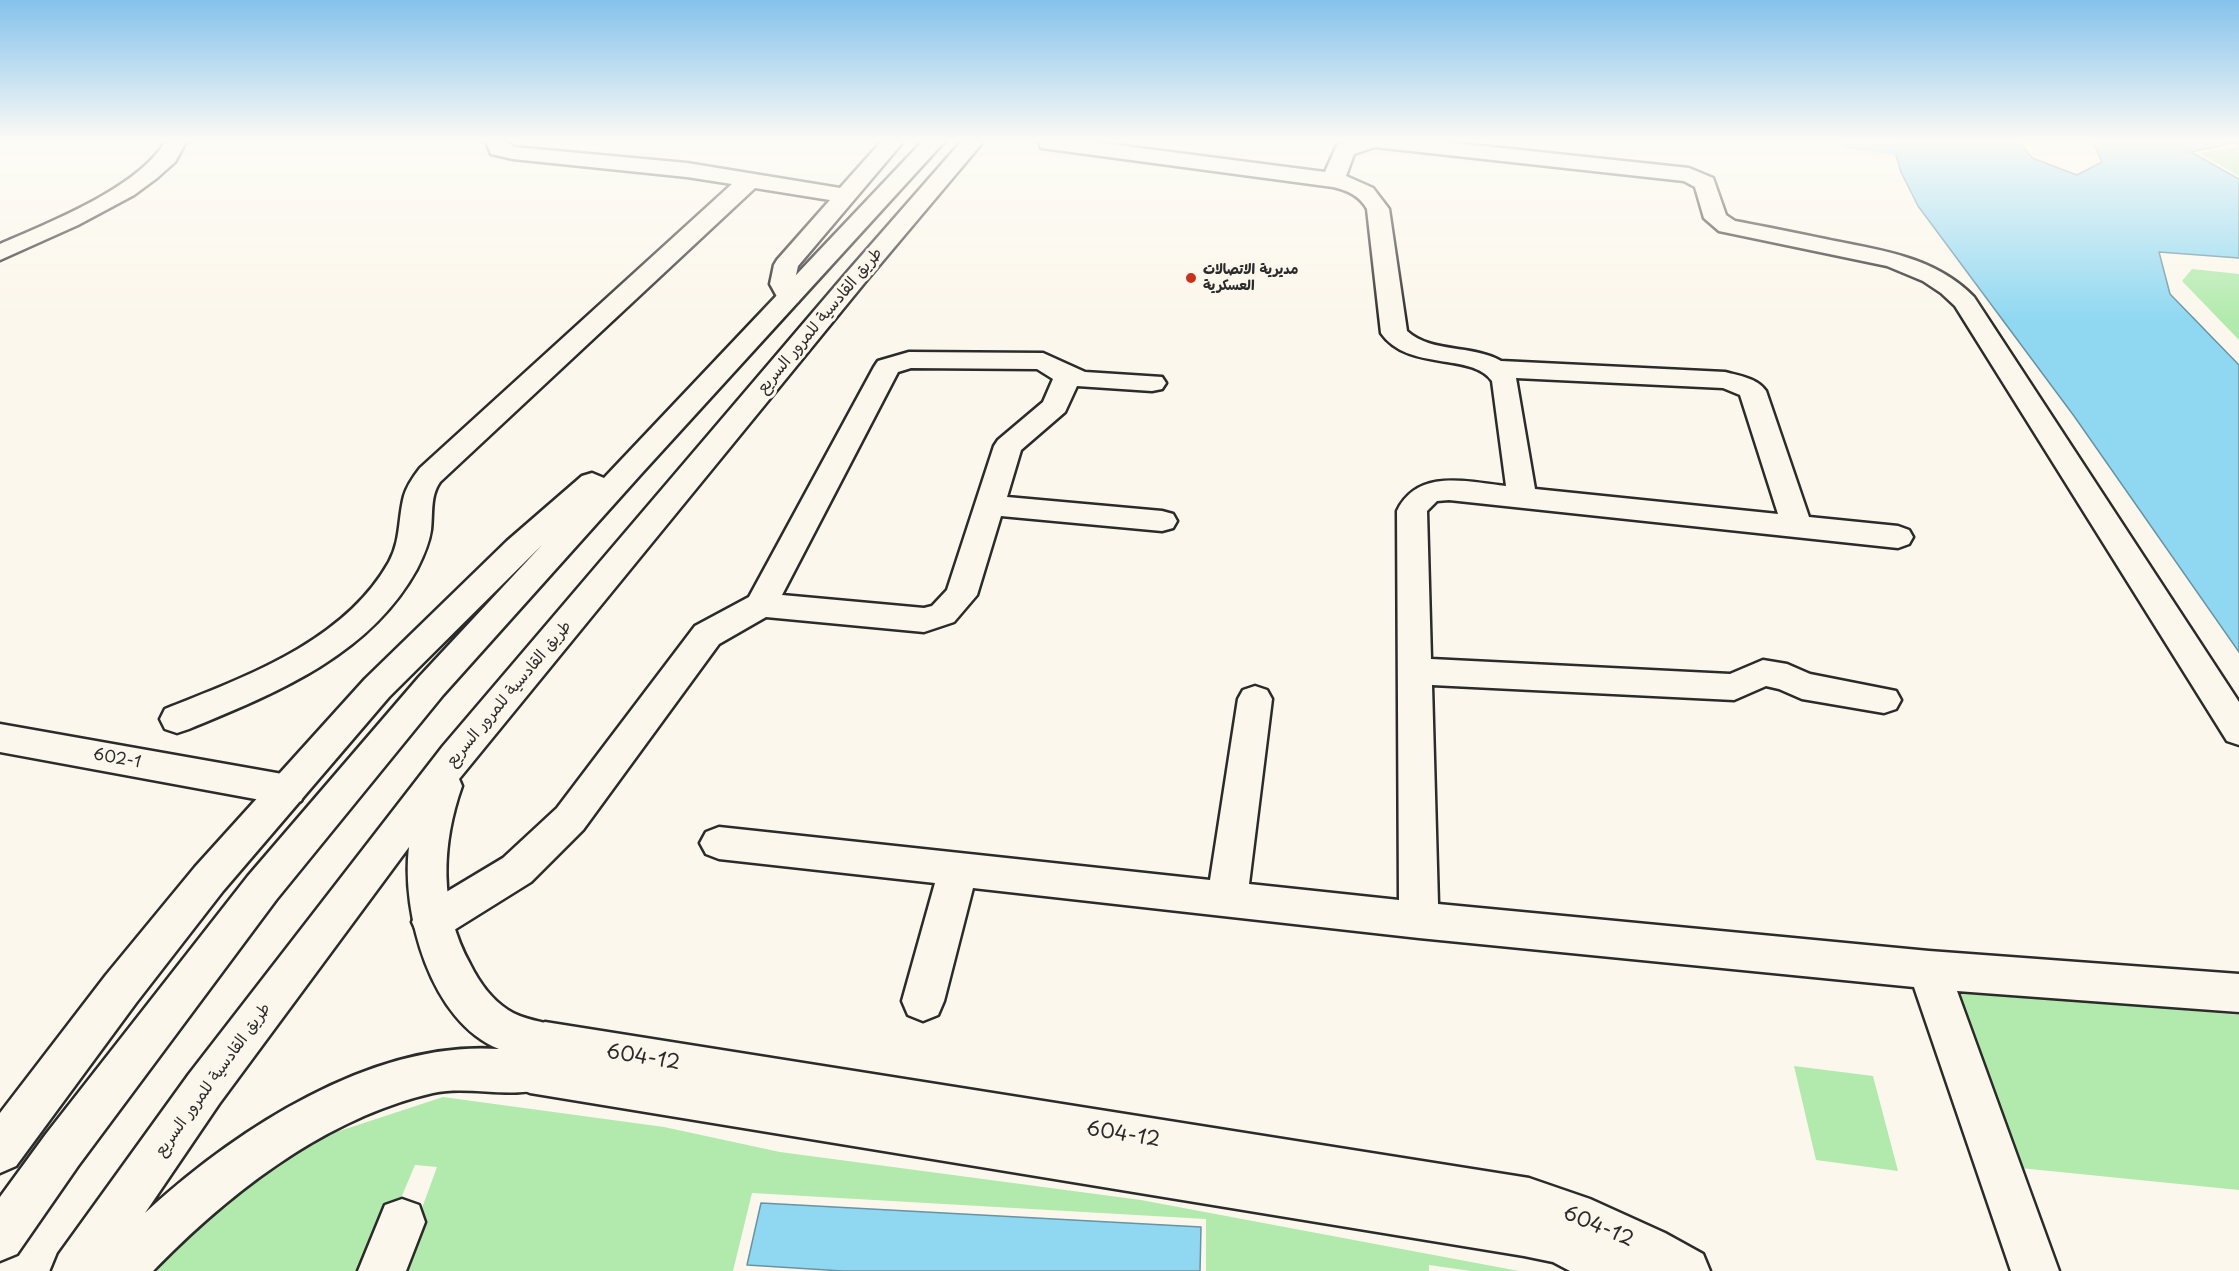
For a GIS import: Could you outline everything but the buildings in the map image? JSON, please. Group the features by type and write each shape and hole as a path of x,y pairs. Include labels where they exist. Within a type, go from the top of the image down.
{"main road":[{"path":"0,253 107,201"},
{"path":"177,719 255,687 287,670 318,652 367,612 386,591 410,550 417,525 417,497 430,475 727,201"},
{"path":"789,297 782,284 786,265 841,201"},
{"name":"طريق القادسية للمرور السريع","path":"0,1237 62,1150 262,888 431,686 879,201"},
{"name":"طريق القادسية للمرور السريع","path":"76,1271 204,1089 456,756 922,201"},
{"path":"1373,201 1378,209 1395,333 1398,338 1418,350 1484,363 1496,369 1725,380 1742,385 1752,391 1797,526"},
{"path":"1711,201 1716,218 1727,226 1893,260 1941,281 1965,302 2239,731"},
{"path":"761,605 887,367 909,360 1043,361 1068,376 1085,380 1152,383"},
{"path":"1496,369 1505,381 1522,498"},
{"path":"432,922 517,870 570,819 707,634 761,605 924,620 943,614 961,595 1008,446 1055,406 1068,376"},
{"path":"0,1150 121,989 202,888 377,688 518,549 600,477 632,466"},
{"path":"1419,920 1412,511 1414,505 1424,496 1440,491 1522,498 1898,537"},
{"path":"989,505 1162,521"},
{"path":"1415,671 1734,687 1763,673 1787,677 1802,686 1884,700"},
{"path":"1227,899 1255,699"},
{"name":"602-1","path":"0,738 288,790"},
{"path":"456,756 439,796 429,837 426,880 432,922 445,962 468,1000 495,1026 538,1057"},
{"path":"720,843 1419,920 1929,970 2239,993"},
{"path":"923,1001 958,870"},
{"path":"1929,970 2035,1271"},
{"path":"119,1271 163,1226 210,1185 258,1151 307,1121 355,1098 403,1080 440,1071 484,1069 538,1057"},
{"name":"604-12","path":"538,1057 1524,1232 1558,1240 1622,1271"},
{"name":"604-12","path":"538,1057 1529,1201 1575,1215 1620,1234 1686,1271"},
{"path":"382,1271 402,1222"}],"green space":[{"path":"2192,269 2239,274 2239,340 2182,281"},
{"path":"1954,989 2239,1015 2239,1190 2020,1168"},
{"path":"1794,1066 1873,1076 1898,1171 1816,1160"},
{"path":"443,1097 664,1127 780,1152 1141,1200 1519,1271 1471,1271 1429,1265 1429,1271 1206,1271 1206,1219 752,1193 733,1271 399,1271 437,1167 415,1165 370,1271 143,1271 188,1222 312,1140"}],"water":[{"path":"1916,201 2239,201 2239,258 2159,252 2170,294 2239,365 2239,652 2074,416"},
{"path":"761,1203 1201,1227 1200,1271 843,1271 747,1265"}],"place":[{"name":"مديرية الاتصالات العسكرية","path":"1191,278"}]}
